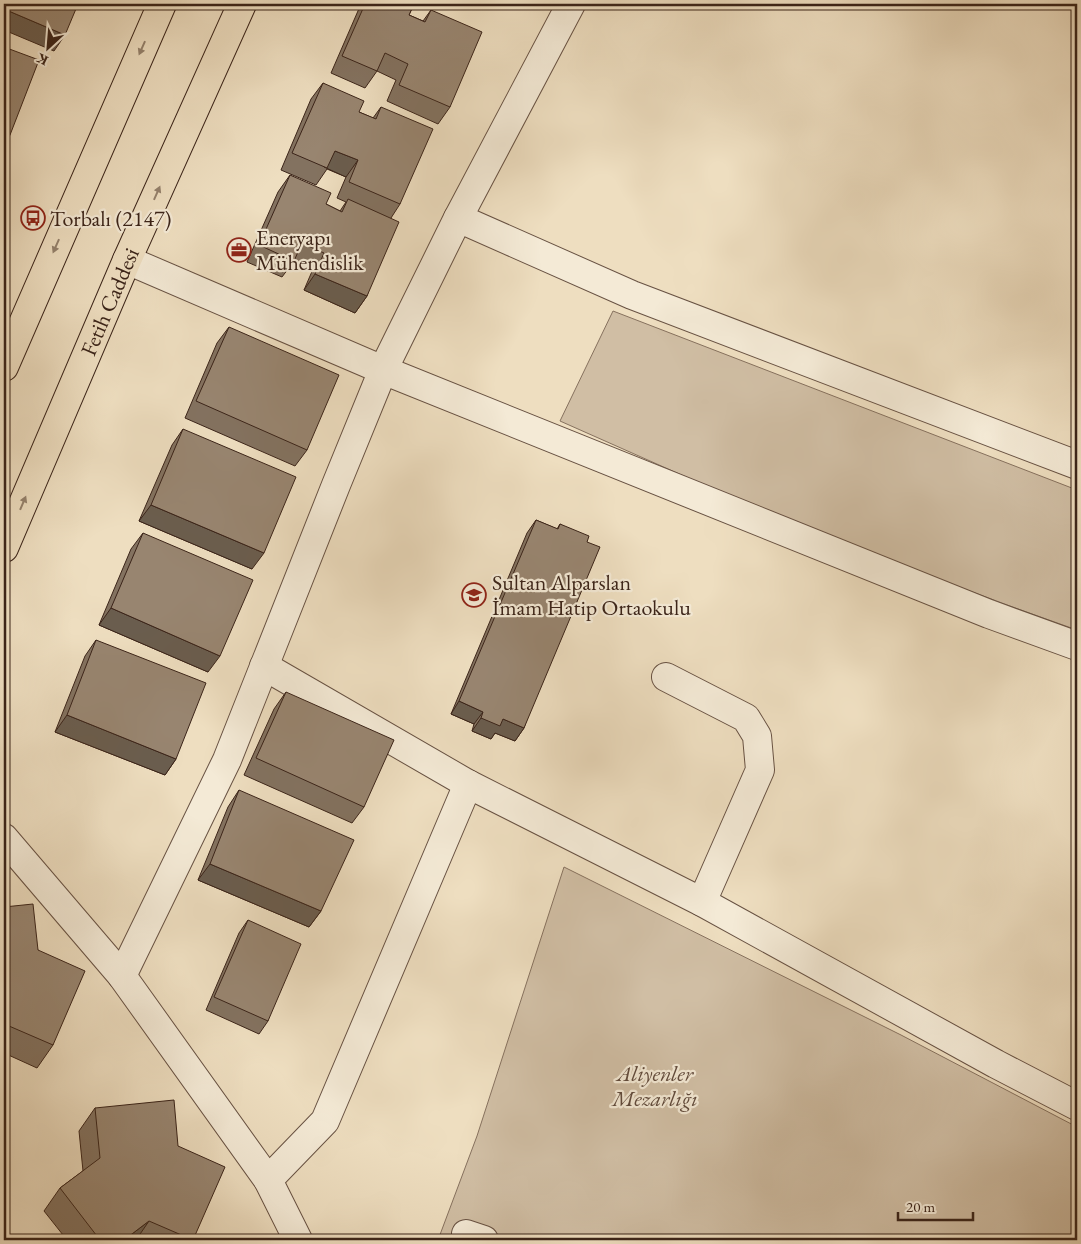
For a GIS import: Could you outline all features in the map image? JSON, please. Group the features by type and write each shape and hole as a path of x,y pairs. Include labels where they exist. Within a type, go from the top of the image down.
{"main road":[{"path":"4,367 162,4"},
{"name":"Fetih Caddesi","path":"4,548 127,260 238,10"}],"street":[{"path":"122,976 227,760 383,370 458,218 571,4"},
{"path":"458,218 632,295 1077,465"},
{"path":"127,260 383,370 989,614 1077,646"},
{"path":"264,666 468,784 702,902 988,1060 1077,1106"},
{"path":"666,677 746,718 757,736 760,770 702,902"},
{"path":"268,1180 325,1121 468,784"},
{"path":"4,838 122,976 268,1180 298,1240"}],"green space":[{"path":"613,311 1077,490 1077,630 801,528 560,421"},
{"name":"Aliyenler Mezarlığı","path":"564,867 901,1035 1077,1127 1077,1240 438,1240 477,1136"}],"building":[{"path":"4,4 78,4 65,35 4,9"},
{"path":"365,4 414,4 409,15 425,22 431,10 482,32 450,107 399,85 408,64 385,53 377,71 342,56"},
{"path":"4,47 39,60 10,135 4,132"},
{"path":"323,83 364,101 359,112 376,119 381,107 433,129 400,204 349,182 358,160 335,151 327,168 292,153"},
{"path":"290,175 331,193 326,204 342,212 348,199 399,222 367,296 315,274 324,253 302,243 294,261 259,245"},
{"path":"229,327 339,375 307,450 196,401"},
{"path":"183,429 296,477 264,553 151,505"},
{"path":"536,520 558,529 560,524 589,536 587,542 600,547 524,728 503,719 500,726 481,718 483,712 459,701"},
{"path":"143,533 253,580 220,656 111,608"},
{"path":"96,640 206,683 176,759 67,715"},
{"path":"286,692 394,740 364,807 256,758"},
{"path":"239,790 354,840 321,911 210,864"},
{"path":"33,904 38,950 85,971 53,1045 9,1026 4,1030 4,907"},
{"path":"248,920 301,944 268,1021 214,997"},
{"path":"174,1100 178,1146 225,1167 193,1240 149,1221 124,1240 100,1240 60,1188 100,1158 95,1108"}],"place":[{"name":"Torbalı (2147)","path":"33,218"},
{"name":"Eneryapı Mühendislik","path":"239,250"},
{"name":"Sultan Alparslan İmam Hatip Ortaokulu","path":"474,595"}]}
